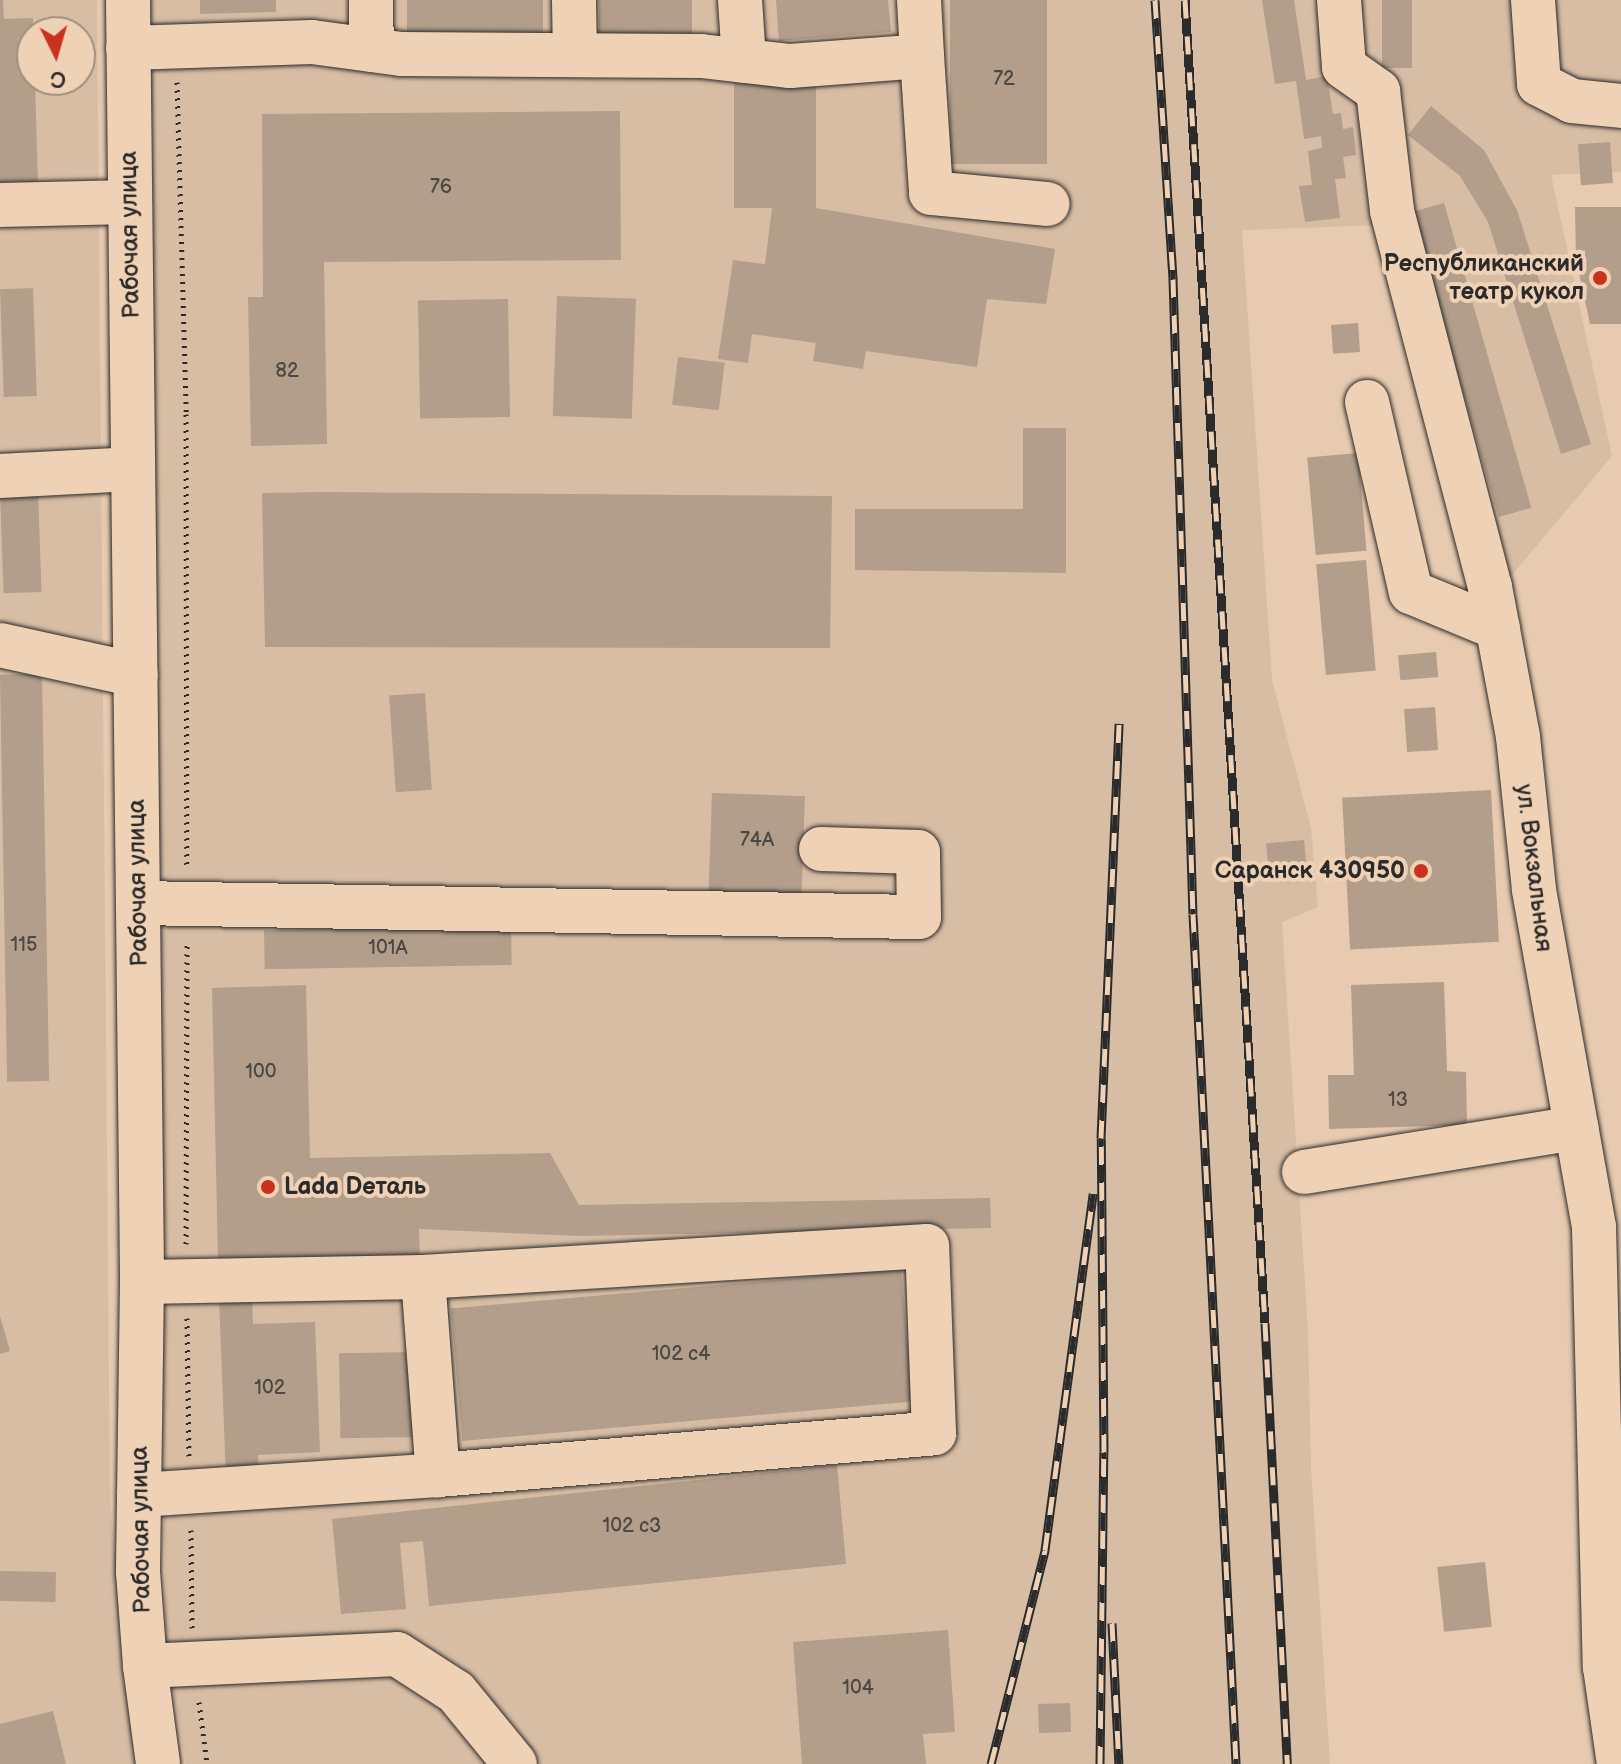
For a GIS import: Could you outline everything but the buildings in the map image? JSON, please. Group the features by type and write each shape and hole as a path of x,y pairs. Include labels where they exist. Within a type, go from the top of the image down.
{"street":[{"name":"Рабочая улица","path":"128,0 142,1282 138,1572 145,1666 158,1764"},
{"path":"371,0 372,50"},
{"path":"574,0 575,55"},
{"path":"740,0 744,61"},
{"path":"919,0 931,193 1047,204"},
{"name":"ул. Вокзальная","path":"1339,0 1344,67 1378,91 1392,211 1498,628 1518,737 1534,890 1594,1227 1612,1585 1605,1667 1619,1764"},
{"path":"1533,0 1539,84 1572,101 1621,106"},
{"path":"128,48 312,42 401,54 701,56 790,66 922,56"},
{"path":"0,205 130,202"},
{"path":"1367,402 1411,592 1498,628"},
{"path":"0,476 133,469"},
{"path":"0,645 136,675"},
{"path":"138,903 919,917 918,852 821,849"},
{"path":"1304,1172 1576,1128"},
{"path":"139,1495 438,1475 934,1433 927,1246 423,1277 142,1282"},
{"path":"423,1277 438,1475"},
{"path":"145,1666 397,1654 456,1692 515,1764"}],"path":[{"path":"176,46 189,652 186,1281 193,1663 207,1764"}],"shaded area":[{"path":"0,0 97,0 110,1502 134,1764 0,1764"},
{"path":"145,0 1621,0 1621,172 1551,175 1612,456 1512,575 1475,578 1382,225 1242,230 1272,680 1311,828 1318,907 1282,922 1308,1332 1311,1467 1330,1764 186,1764 166,1649"}],"railway":[{"path":"1155,0 1173,279 1193,914 1236,1764"},
{"path":"1185,0 1265,1323 1287,1764"},
{"path":"1100,1764 1104,1452 1101,1138 1119,723"},
{"path":"991,1764 1045,1550 1093,1193"},
{"path":"1112,1623 1119,1764"}],"place":[{"name":"Республиканский театр кукол","path":"1600,278"},
{"name":"Саранск 430950","path":"1421,871"},
{"name":"Lada Dеталь","path":"268,1187"}]}
